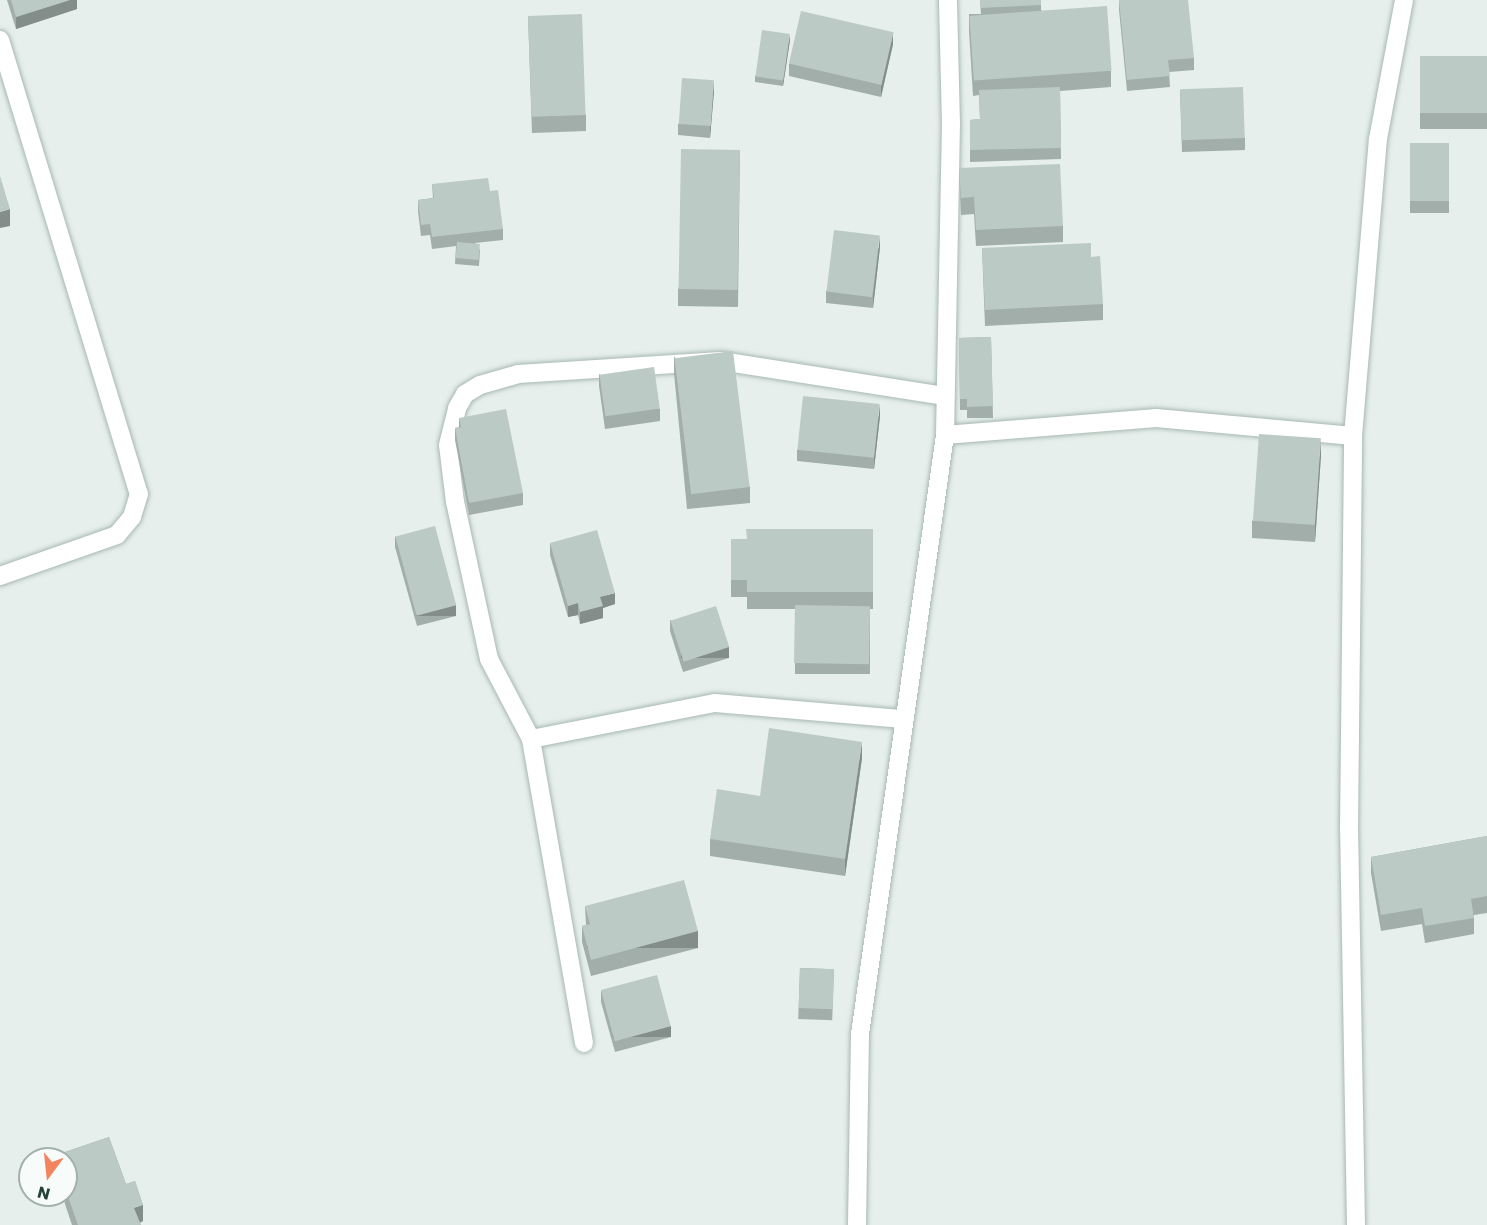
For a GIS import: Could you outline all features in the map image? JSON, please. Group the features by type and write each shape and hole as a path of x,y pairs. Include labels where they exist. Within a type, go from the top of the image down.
{"street":[{"path":"857,1225 860,1034 900,719 945,435 951,124 948,0"},
{"path":"1356,1225 1349,830 1353,436 1378,139 1404,0"},
{"path":"0,40 84,330 139,494 132,517 117,535 0,576"},
{"path":"584,1043 531,739 489,659 455,502 448,445 465,393 518,374 721,361 945,396"},
{"path":"945,435 1156,418 1353,436"},
{"path":"531,739 715,703 900,719"}],"building":[{"path":"11,0 70,0 16,17"},
{"path":"980,0 1041,0 1041,5 981,8"},
{"path":"1119,0 1188,0 1194,58 1168,60 1170,76 1127,80"},
{"path":"1107,6 1112,71 974,80 969,16"},
{"path":"801,11 894,32 881,85 789,64"},
{"path":"582,14 586,115 532,117 528,16"},
{"path":"762,30 790,34 783,80 755,77"},
{"path":"1420,56 1487,56 1487,113 1420,113"},
{"path":"682,78 714,80 711,126 679,124"},
{"path":"1060,87 1061,148 970,150 970,120 980,119 979,90"},
{"path":"1243,87 1245,138 1182,140 1180,89"},
{"path":"1410,143 1449,143 1449,201 1410,201"},
{"path":"681,149 740,150 738,290 679,289"},
{"path":"1060,164 1063,226 976,230 974,197 961,198 959,168"},
{"path":"0,176 10,209 0,212"},
{"path":"488,178 490,191 498,190 503,229 432,237 430,224 421,225 418,200 434,198 432,184"},
{"path":"834,230 880,236 872,297 826,292"},
{"path":"457,242 480,244 479,260 456,258"},
{"path":"1091,243 1091,257 1100,256 1103,304 985,310 982,248"},
{"path":"991,337 993,406 967,407 967,399 960,399 959,338"},
{"path":"733,351 750,487 691,494 674,358"},
{"path":"654,367 660,409 605,416 600,375"},
{"path":"803,396 880,404 874,458 797,450"},
{"path":"506,409 523,493 469,503 455,428 461,427 459,418"},
{"path":"1259,434 1321,438 1315,525 1253,521"},
{"path":"435,526 456,605 417,616 395,537"},
{"path":"746,529 873,529 873,592 747,592 747,580 731,580 731,539 747,539"},
{"path":"597,530 615,593 600,597 603,606 580,612 578,603 568,606 550,543"},
{"path":"795,605 870,606 869,664 794,663"},
{"path":"716,606 729,647 684,662 670,621"},
{"path":"769,728 862,742 845,859 710,839 717,789 760,796"},
{"path":"1487,836 1487,896 1471,899 1474,918 1425,926 1422,908 1381,915 1371,857"},
{"path":"684,880 698,931 591,960 582,926 590,924 585,906"},
{"path":"800,968 834,969 833,1009 799,1008"},
{"path":"657,975 671,1026 615,1041 601,990"},
{"path":"109,1137 126,1184 135,1181 143,1205 134,1208 141,1225 78,1225 72,1207 78,1207 78,1148"}]}
